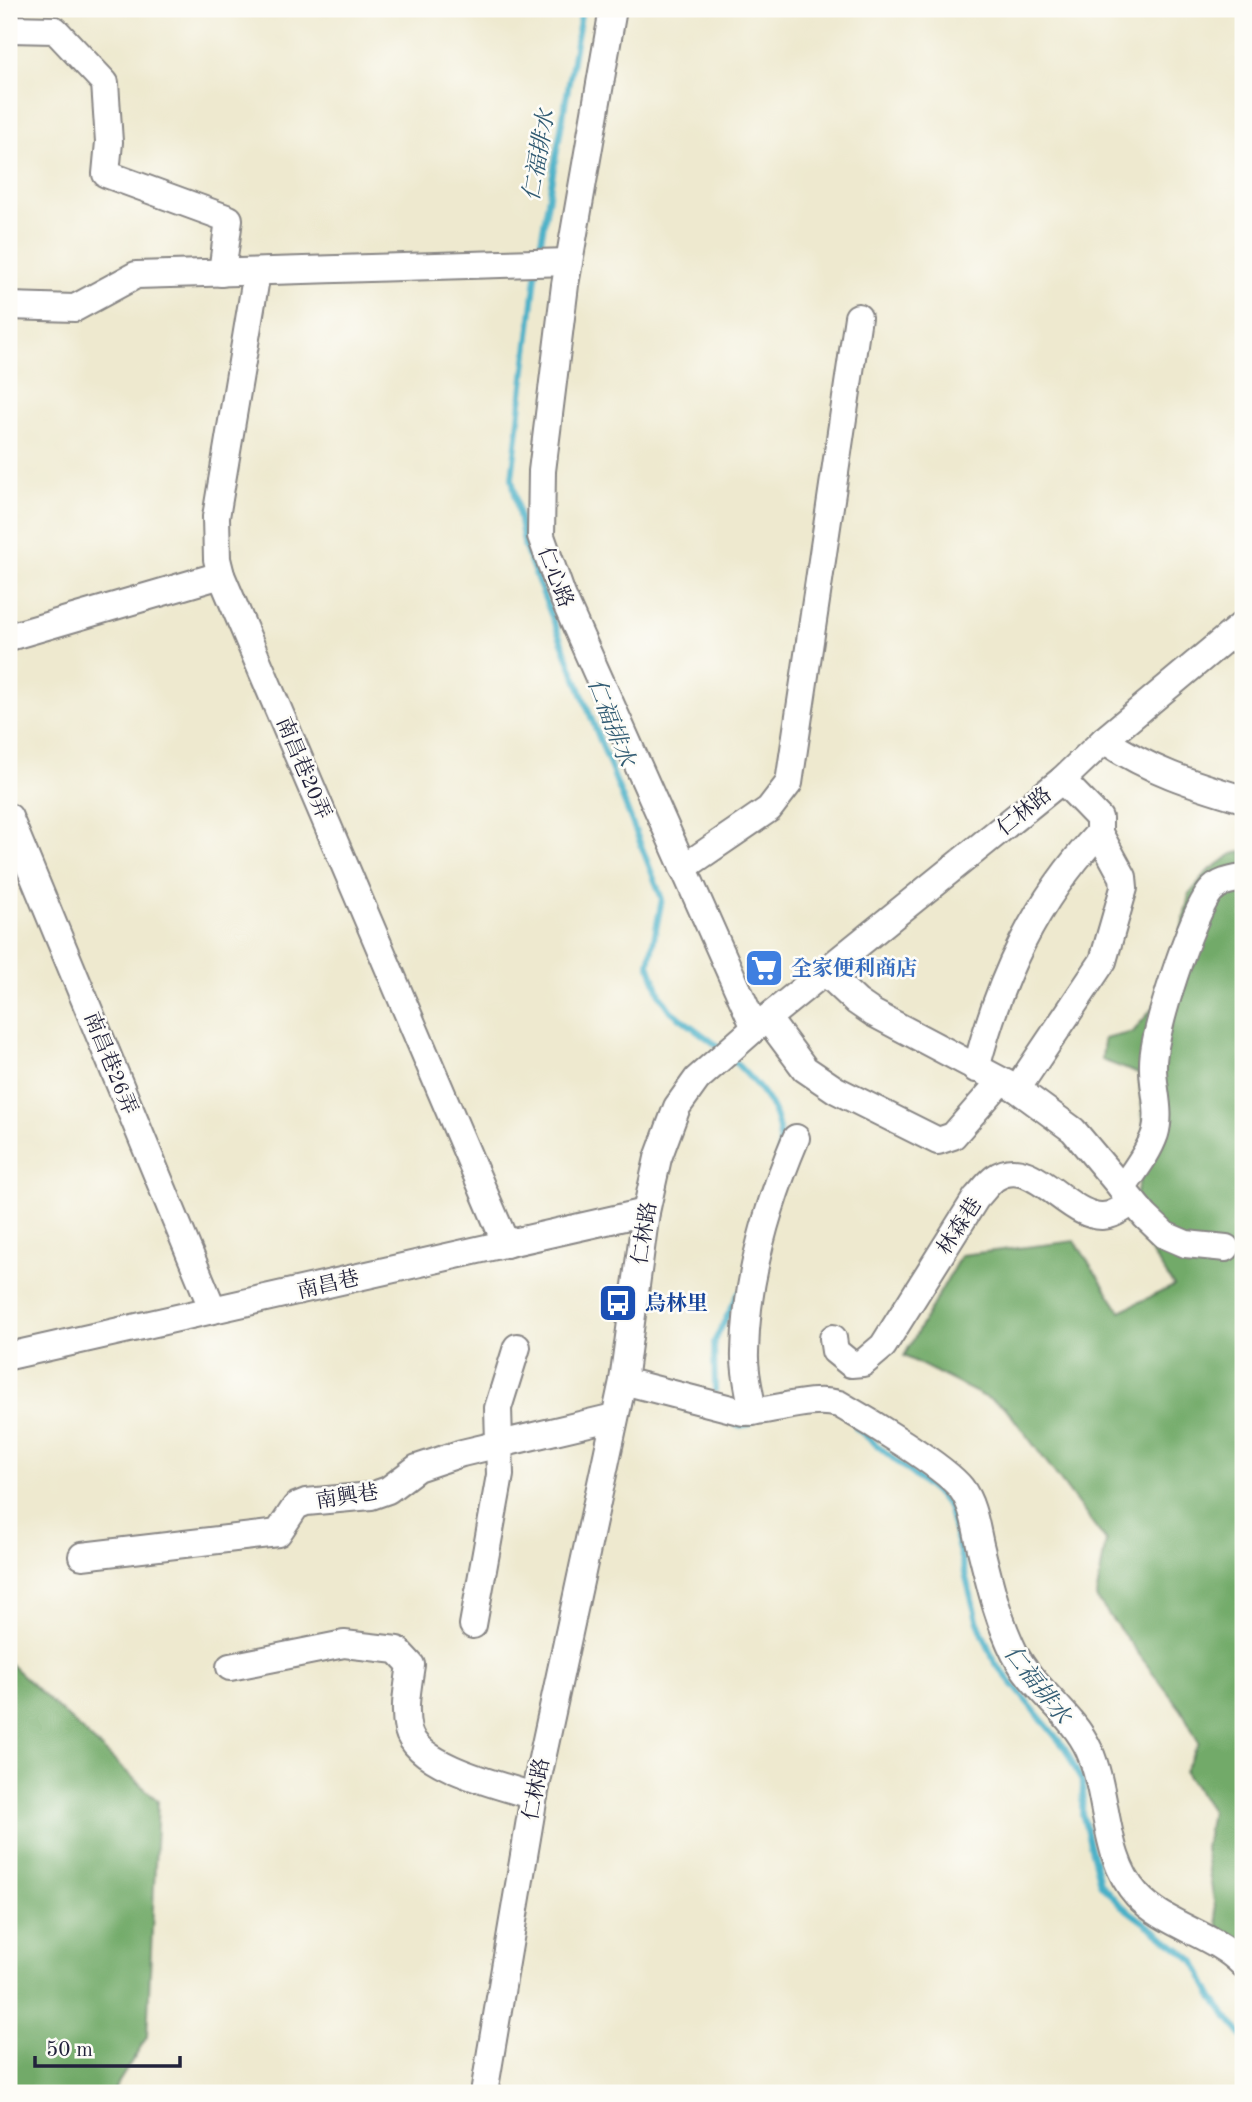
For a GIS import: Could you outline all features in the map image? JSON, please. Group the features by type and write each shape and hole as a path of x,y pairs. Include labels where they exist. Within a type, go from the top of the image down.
{"street":[{"name":"仁心路","path":"613,9 548,263 541,537 562,595 753,1030"},
{"path":"9,29 55,30 106,83 109,142 106,174 229,219 222,273"},
{"path":"9,306 75,308 136,275 548,263"},
{"name":"南昌巷20弄","path":"257,272 216,517 217,559 221,575 506,1244"},
{"path":"683,868 769,809 789,783 858,317"},
{"path":"9,637 221,575"},
{"name":"仁林路","path":"484,2093 534,1796 623,1381 646,1212 658,1158 677,1107 697,1079 753,1030 1062,780 1104,740 1243,625"},
{"path":"1104,740 1136,762 1169,777 1243,799"},
{"path":"753,1030 836,1090 938,1141 953,1136 1009,1086 1103,961 1124,888 1123,877 1100,833 1099,818 1062,780"},
{"name":"南昌巷26弄","path":"9,817 213,1310"},
{"path":"976,1069 991,1010 1024,939 1068,867 1100,833"},
{"path":"1128,1196 1156,1132 1158,1110 1153,1064 1157,1028 1198,913 1211,890 1223,882 1243,878"},
{"path":"824,971 873,1013 1009,1086 1073,1130 1128,1196 1165,1235 1186,1244 1226,1248"},
{"path":"753,1412 745,1355 750,1294 767,1219 796,1138"},
{"name":"林森巷","path":"834,1338 835,1351 851,1364 863,1363 883,1346 976,1198 995,1178 1012,1172 1024,1173 1076,1206 1097,1215 1109,1215 1128,1196"},
{"name":"南昌巷","path":"9,1356 646,1212"},
{"path":"472,1625 500,1475 498,1408 517,1347"},
{"path":"623,1381 753,1412 827,1401 839,1404 949,1476 961,1488 970,1503 1002,1628 1017,1658 1088,1749 1097,1772 1116,1855 1126,1878 1137,1896 1229,1950 1243,1964"},
{"name":"南興巷","path":"82,1556 278,1533 296,1506 306,1502 371,1496 388,1490 417,1468 499,1444 614,1417"},
{"path":"230,1667 344,1644 397,1650 411,1665 405,1713 408,1734 416,1744 441,1764 534,1796"}],"green space":[{"path":"1243,851 1243,1952 1220,1936 1205,1849 1211,1811 1184,1771 1199,1743 1182,1711 1096,1598 1106,1541 1005,1407 904,1356 961,1255 1075,1241 1120,1311 1174,1286 1130,1221 1146,1153 1139,1074 1102,1060 1104,1039 1133,1032 1169,988 1189,895 1207,872 1233,854"},
{"path":"9,1663 158,1801 147,2037 112,2093 9,2093"}],"waterway":[{"name":"仁福排水","path":"538,258 582,9"},
{"name":"仁福排水","path":"537,268 512,478 525,548 662,899 649,964 660,995 671,1011 723,1050"},
{"name":"仁福排水","path":"730,1057 759,1089 774,1111 780,1136 779,1151"},
{"name":"仁福排水","path":"715,1390 714,1342 739,1293"},
{"name":"仁福排水","path":"728,1419 738,1426 750,1424"},
{"name":"仁福排水","path":"856,1428 940,1497 948,1507 977,1620 995,1663 1065,1748 1083,1784 1082,1813 1100,1883 1118,1903 1194,1960 1213,1998 1243,2037"}],"place":[{"name":"全家便利商店","path":"764,968"},
{"name":"烏林里","path":"618,1303"}]}
